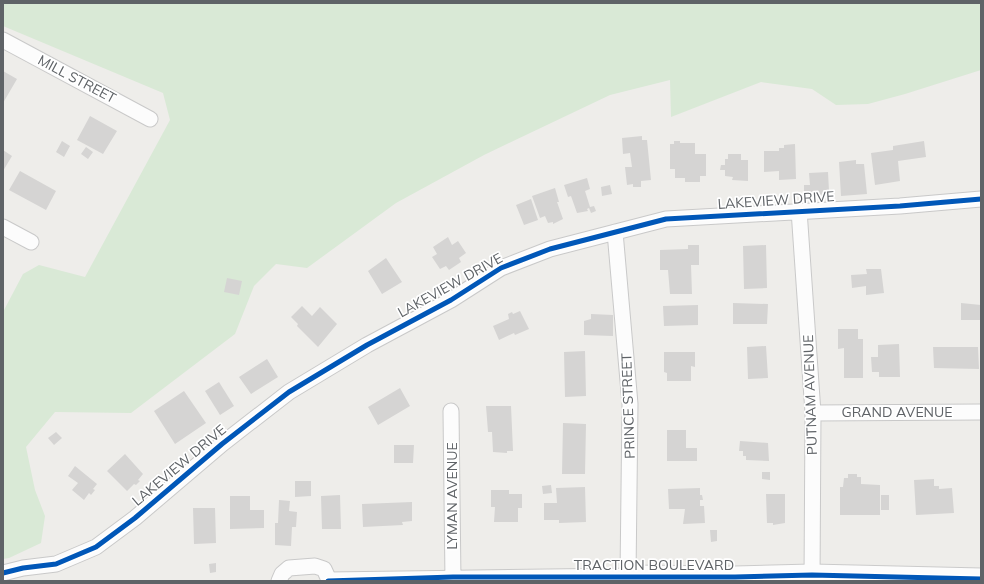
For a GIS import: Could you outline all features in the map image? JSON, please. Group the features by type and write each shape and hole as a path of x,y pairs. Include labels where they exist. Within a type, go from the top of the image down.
{"street":[{"name":"MILL STREET","path":"3,40 150,119"},
{"name":"LAKEVIEW DRIVE","path":"3,573 23,568 56,564 96,547 135,518 222,444 289,392 367,345 451,300 501,268 550,248 666,219 799,210 900,206 981,199"},
{"name":"PUTNAM AVENUE","path":"799,210 814,413 812,578"},
{"path":"3,227 31,242"},
{"name":"PRINCE STREET","path":"615,232 630,404 628,579"},
{"name":"LYMAN AVENUE","path":"451,411 453,579"},
{"name":"GRAND AVENUE","path":"814,413 981,412"},
{"name":"TRACTION BOULEVARD","path":"279,581 282,574 289,568 315,566 324,570 328,580 628,579 735,577 981,579"}],"green space":[{"path":"3,3 981,3 981,70 868,104 836,105 812,89 761,82 671,117 670,80 610,95 484,155 396,203 307,268 276,264 254,286 235,334 131,413 55,412 26,447 35,490 45,516 41,543 9,558 3,559 3,312 23,274 39,265 85,277 170,120 163,93 3,26"}],"building":[{"path":"3,71 17,79 3,103"},
{"path":"90,116 117,131 103,154 77,140"},
{"path":"642,136 642,140 647,140 651,180 641,181 641,187 633,187 633,184 627,185 625,167 632,167 630,153 623,154 622,138"},
{"path":"62,141 70,146 64,157 56,152"},
{"path":"674,141 680,141 680,143 695,143 695,154 706,154 706,176 700,176 700,182 685,182 685,178 675,178 675,169 670,169 670,144 674,144"},
{"path":"924,141 926,157 898,161 900,181 875,185 871,153 893,150 893,146"},
{"path":"795,144 796,179 779,180 779,171 764,172 764,151 779,151 779,148 784,148 784,145"},
{"path":"86,147 93,152 88,159 81,154"},
{"path":"3,150 12,156 3,171"},
{"path":"728,154 741,154 741,160 748,160 748,181 732,180 733,177 725,176 725,170 720,170 721,165 725,165 725,159 728,159"},
{"path":"856,160 856,164 864,164 867,194 841,196 839,162"},
{"path":"20,171 56,191 46,210 9,190"},
{"path":"828,172 829,191 825,192 826,197 814,197 814,193 804,191 804,185 810,185 809,173"},
{"path":"587,178 590,189 585,191 590,207 594,206 596,211 591,213 589,208 587,209 588,211 577,213 571,196 568,197 564,185"},
{"path":"610,185 612,194 602,196 601,187"},
{"path":"555,188 559,202 557,202 563,219 553,224 553,222 548,223 545,216 540,218 532,196"},
{"path":"531,199 538,220 524,225 516,205"},
{"path":"448,237 452,245 458,241 466,253 459,258 461,262 449,270 446,266 440,269 432,257 437,254 433,247"},
{"path":"688,245 699,245 699,265 691,265 692,294 670,294 668,270 660,270 660,250 688,249"},
{"path":"766,245 767,288 744,289 743,246"},
{"path":"386,258 402,282 382,294 368,271"},
{"path":"866,269 881,269 884,293 866,295 866,286 852,288 851,275 867,274"},
{"path":"227,278 242,281 239,295 224,292"},
{"path":"733,303 768,304 767,324 733,324"},
{"path":"961,303 981,305 981,320 961,320"},
{"path":"698,305 698,325 664,326 663,306"},
{"path":"302,306 312,316 320,307 337,324 318,347 297,326 298,324 291,317"},
{"path":"520,311 529,329 515,335 514,333 499,340 493,326 509,319 508,314 512,312 513,314"},
{"path":"591,314 613,315 613,336 584,335 584,321 591,319"},
{"path":"838,329 858,329 858,339 863,339 863,378 844,378 844,348 838,349"},
{"path":"899,344 900,377 879,377 879,372 872,372 871,357 878,357 878,345"},
{"path":"766,346 768,378 748,379 747,347"},
{"path":"933,347 978,347 979,369 934,368"},
{"path":"585,351 586,396 565,397 564,352"},
{"path":"664,352 695,352 695,367 691,366 691,381 667,381 667,373 664,372"},
{"path":"267,359 278,377 251,394 239,377"},
{"path":"219,382 234,406 220,415 205,391"},
{"path":"400,388 410,406 378,425 368,407"},
{"path":"184,391 206,423 175,444 154,411"},
{"path":"486,406 511,406 513,451 507,451 507,453 493,452 492,432 488,432"},
{"path":"563,423 586,424 585,474 562,474"},
{"path":"667,430 686,430 686,448 697,448 697,461 667,461"},
{"path":"56,432 62,438 54,445 48,438"},
{"path":"740,441 768,443 769,461 746,460 746,456 743,456 743,451 739,451"},
{"path":"394,445 414,445 413,463 394,463"},
{"path":"125,454 143,474 138,480 140,481 136,485 134,484 127,491 107,471"},
{"path":"75,466 97,484 91,495 89,493 84,500 72,490 78,483 68,476"},
{"path":"762,472 770,472 770,480 762,479"},
{"path":"848,474 857,474 857,477 861,477 861,484 880,485 880,515 840,515 840,487 843,487 844,478 848,478"},
{"path":"934,479 934,486 939,486 939,489 952,488 954,513 916,515 914,480"},
{"path":"295,481 311,481 311,496 295,497"},
{"path":"551,485 552,493 543,494 542,486"},
{"path":"585,487 586,522 559,523 559,520 544,520 544,503 557,503 556,488"},
{"path":"700,488 700,495 702,495 703,500 700,500 700,506 704,506 705,523 683,524 685,509 669,509 668,489"},
{"path":"491,490 509,490 509,494 522,494 522,508 518,508 518,522 494,522 495,507 491,507"},
{"path":"766,494 785,494 785,523 773,525 773,523 767,523"},
{"path":"340,495 341,529 322,529 321,496"},
{"path":"881,495 889,495 889,510 881,510"},
{"path":"230,496 250,496 250,510 264,510 264,528 230,529"},
{"path":"279,500 290,501 289,511 297,512 296,527 292,527 291,546 275,545 275,523 278,523"},
{"path":"412,502 412,521 402,522 403,525 363,527 362,504"},
{"path":"193,508 215,508 216,543 194,544"},
{"path":"710,530 717,530 717,541 711,542"},
{"path":"216,563 216,572 210,573 209,564"}],"cycle path":[{"path":"3,573 23,568 56,564 96,547 135,518 222,444 289,392 367,345 451,300 501,268 550,249 666,219 900,206 981,199"},
{"path":"328,581 453,577 735,577 812,575 981,579"}]}
